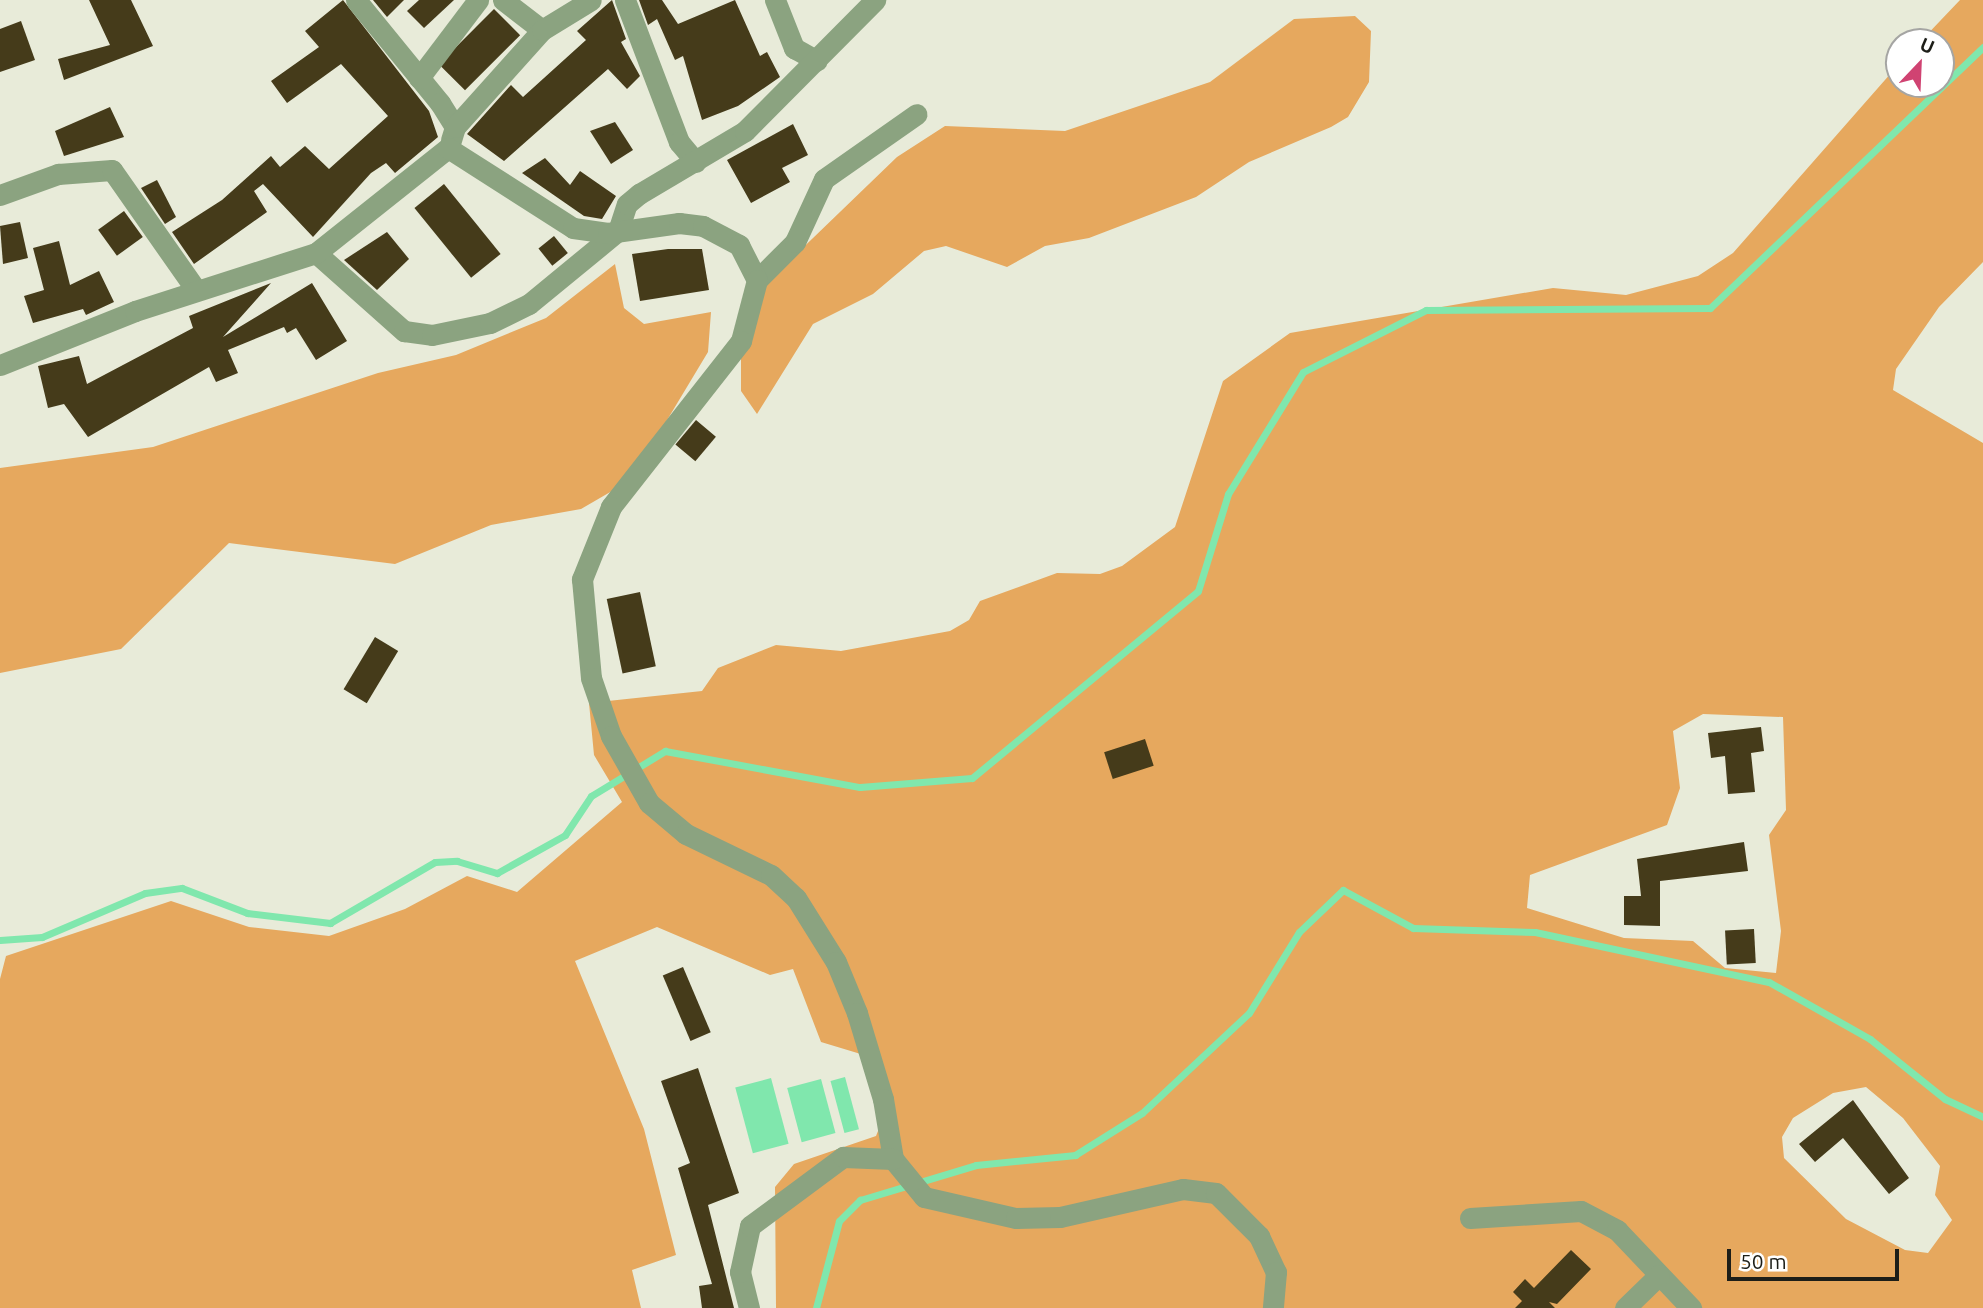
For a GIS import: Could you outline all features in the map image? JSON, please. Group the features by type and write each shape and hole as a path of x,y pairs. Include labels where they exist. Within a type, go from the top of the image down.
{"street":[{"path":"356,0 419,78 454,127"},
{"path":"419,78 478,0"},
{"path":"503,0 542,30"},
{"path":"0,365 196,290 316,253 448,148 454,127 542,30 591,0"},
{"path":"625,0 679,142 696,162"},
{"path":"775,0 794,48 817,61"},
{"path":"316,253 390,322 414,335 432,335 490,323 529,304 618,231 627,204 744,131 817,61 875,0"},
{"path":"917,114 824,179 795,243 757,280 741,341 595,535 582,579 582,619 591,678 611,736 649,803 686,834 771,875 796,898 836,962 857,1013 883,1099 899,1168 924,1196 1016,1218 1060,1217 1184,1189 1216,1193 1259,1236 1276,1272 1273,1308"},
{"path":"448,148 573,228 618,231 703,226 739,245 757,280"},
{"path":"0,195 58,174 112,170 196,290"},
{"path":"749,1308 740,1272 750,1226 843,1157 899,1168"},
{"path":"1470,1218 1581,1211 1617,1230 1691,1308"},
{"path":"1625,1308 1658,1275"}],"shaded area":[{"path":"1960,0 1983,0 1983,262 1939,307 1896,369 1893,390 1983,443 1983,1308 776,1308 775,1187 794,1164 876,1136 882,1121 864,1055 821,1042 793,969 770,975 657,927 575,961 644,1129 676,1255 632,1270 641,1308 0,1308 0,979 6,956 171,901 249,927 329,936 405,909 467,876 517,892 622,802 594,755 589,703 702,691 718,668 776,645 841,651 950,631 969,620 980,601 1057,573 1100,574 1122,566 1175,527 1223,381 1290,333 1553,288 1626,295 1698,276 1733,253 1885,80 1885,98 1955,98 1955,28 1933,28","holes":["1703,714 1783,717 1786,810 1769,835 1781,931 1776,973 1725,968 1693,941 1624,938 1527,908 1530,875 1667,825 1680,788 1673,731","1866,1087 1903,1118 1940,1166 1935,1195 1952,1220 1928,1253 1905,1250 1846,1219 1784,1158 1782,1137 1793,1118 1833,1093"]},
{"path":"1355,16 1371,31 1369,82 1348,117 1249,162 1196,197 1089,238 1045,246 1007,267 946,246 924,251 873,294 813,324 757,414 741,391 741,343 756,293 897,157 945,126 1065,131 1210,82 1294,19"},
{"path":"615,264 624,308 644,324 711,312 708,352 631,480 581,509 491,525 395,564 229,543 121,649 0,673 0,468 153,447 378,373 456,355 546,318"},
{"path":"845,1077 859,1129 844,1133 831,1081"},
{"path":"771,1078 789,1144 753,1153 735,1088"},
{"path":"821,1079 835,1133 802,1142 787,1088"}],"building":[{"path":"89,0 131,0 153,46 64,80 58,59 110,45"},
{"path":"343,0 429,111 438,137 395,173 386,163 371,173 313,237 263,184 254,191 267,212 194,264 172,232 222,200 271,156 280,167 305,146 329,169 388,116 341,64 287,103 271,81 319,47 305,31"},
{"path":"373,0 404,0 387,17"},
{"path":"419,0 454,0 424,28 407,11"},
{"path":"612,0 626,39 621,42 640,76 627,89 608,69 504,161 467,134 511,85 523,97 586,40 577,31"},
{"path":"639,0 662,0 678,24 735,0 760,56 767,52 780,77 738,106 702,120 683,56 675,60 657,19 648,25"},
{"path":"494,9 520,35 465,90 439,64"},
{"path":"21,21 35,60 0,72 0,29"},
{"path":"110,107 124,137 64,156 55,131"},
{"path":"615,122 633,150 611,164 590,131"},
{"path":"793,124 808,155 782,168 790,182 751,203 727,160"},
{"path":"545,158 570,185 580,171 616,196 602,219 584,216 522,173"},
{"path":"157,180 176,217 165,224 141,188"},
{"path":"444,184 501,254 471,278 414,208"},
{"path":"124,211 143,237 117,256 98,230"},
{"path":"20,222 28,258 3,264 0,226"},
{"path":"387,232 409,259 377,290 344,260"},
{"path":"554,236 568,253 552,266 538,249"},
{"path":"59,241 70,285 99,271 114,302 86,315 83,309 33,323 24,296 44,290 33,248"},
{"path":"668,249 702,249 709,290 640,301 632,254"},
{"path":"271,283 223,337 312,283 347,341 316,360 296,328 287,333 284,327 228,350 238,373 216,382 209,367 88,437 64,404 48,408 38,366 79,356 87,384 193,328 189,316"},
{"path":"696,420 716,437 695,461 675,445"},
{"path":"640,592 656,666 623,673 607,599"},
{"path":"375,637 398,651 367,703 344,689"},
{"path":"1761,727 1764,751 1751,753 1755,792 1728,794 1725,756 1711,758 1708,733"},
{"path":"1145,739 1154,766 1113,779 1104,752"},
{"path":"1744,842 1748,871 1660,881 1660,926 1624,925 1624,896 1641,896 1637,859"},
{"path":"1754,929 1756,963 1727,964 1725,931"},
{"path":"683,967 711,1032 690,1041 663,976"},
{"path":"698,1068 739,1193 708,1205 734,1308 702,1308 699,1286 712,1284 678,1168 690,1163 661,1081"},
{"path":"1853,1100 1909,1178 1889,1194 1843,1138 1815,1162 1799,1144"},
{"path":"1571,1250 1591,1269 1557,1304 1549,1302 1555,1308 1515,1308 1522,1301 1513,1292 1525,1279 1534,1288"}],"waterway":[{"path":"0,940 42,937 145,893 182,888 247,913 330,923 435,862 457,861 497,873 565,835 591,796 665,751 860,787 972,778 1198,591 1228,494 1303,372 1426,310 1710,308 1983,47"},
{"path":"816,1308 839,1221 860,1200 976,1165 1075,1155 1142,1113 1249,1013 1299,932 1343,890 1413,928 1535,932 1769,982 1870,1039 1945,1099 1983,1117"}]}
